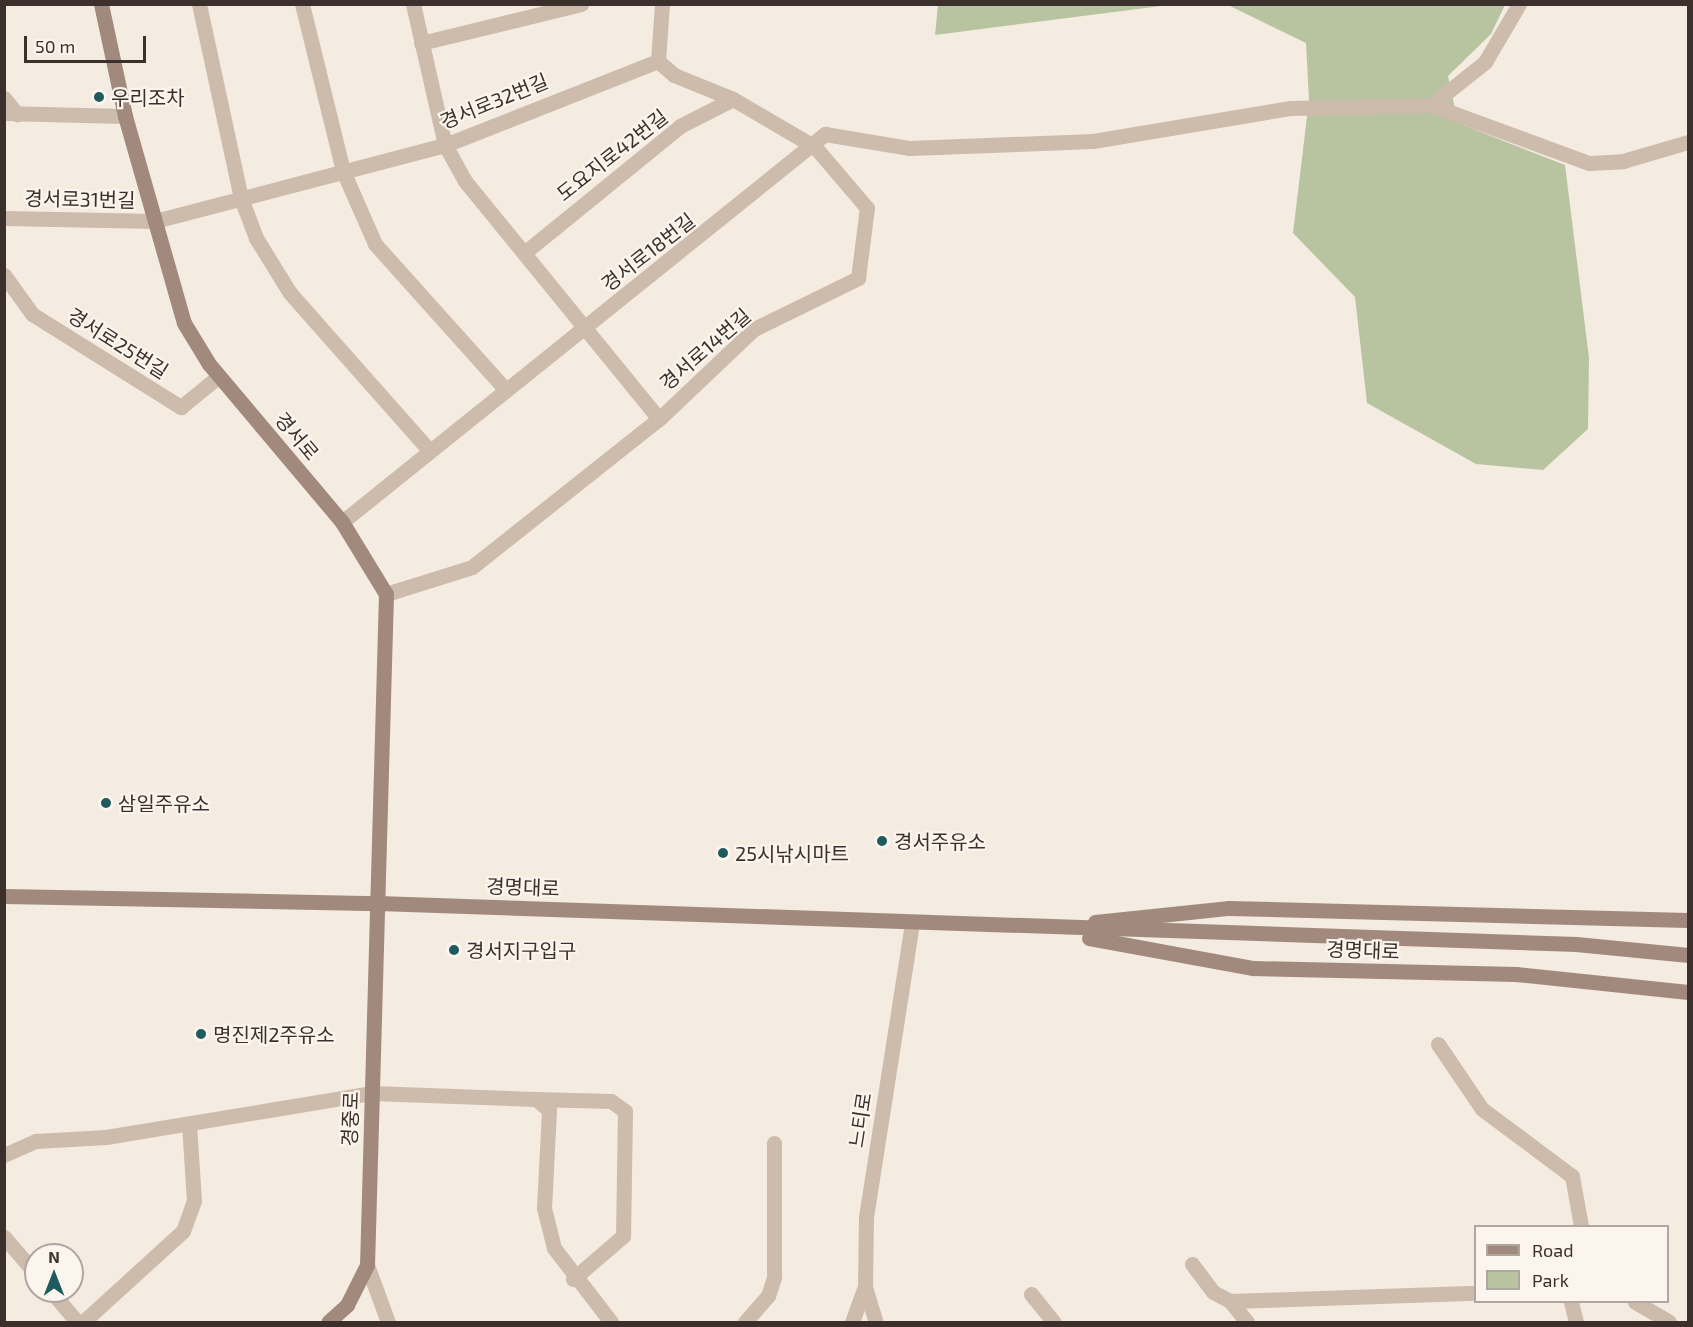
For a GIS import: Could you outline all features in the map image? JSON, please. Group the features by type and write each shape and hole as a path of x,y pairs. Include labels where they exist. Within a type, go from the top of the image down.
{"main road":[{"name":"경서로","path":"101,4 125,116 184,323 219,376 342,522 386,594"},
{"path":"378,903 386,594"},
{"name":"경명대로","path":"4,896 378,903 1039,929 1576,944 1689,955"},
{"name":"경중로","path":"327,1323 347,1305 367,1265 378,903"},
{"name":"경명대로","path":"1039,929 1229,908 1689,920"},
{"name":"경명대로","path":"1039,929 1253,968 1516,974 1689,992"}],"street":[{"path":"199,4 241,198 256,238 290,292 429,450"},
{"path":"302,4 343,171 375,244 506,390"},
{"path":"413,4 445,145 465,181 658,419"},
{"path":"422,43 580,4"},
{"path":"658,60 662,4"},
{"path":"1431,105 1485,62 1519,4"},
{"name":"경서로32번길","path":"155,221 445,145 658,60"},
{"name":"경서로14번길","path":"386,594 472,567 658,419 754,329 858,278 867,208 815,147 733,99 674,75 658,60"},
{"path":"4,98 11,114 125,116"},
{"name":"도요지로42번길","path":"524,253 680,126 733,99"},
{"path":"1431,105 1589,163 1623,161 1689,142"},
{"name":"경서로18번길","path":"342,522 429,450 815,147 825,134 836,132 910,148 1094,141 1291,108 1431,105"},
{"name":"경서로31번길","path":"4,218 155,221"},
{"name":"경서로25번길","path":"4,276 32,314 181,407 219,376"},
{"name":"느티로","path":"852,1323 865,1287 866,1217 912,923"},
{"path":"1438,1044 1482,1109 1572,1176 1581,1225"},
{"path":"7,1150 189,1124 372,1093 611,1101 625,1111 623,1236 573,1279"},
{"path":"536,1099 549,1110 544,1208 554,1248 573,1279 611,1323"},
{"path":"83,1323 183,1231 194,1201 189,1124"},
{"path":"745,1323 768,1296 774,1277 774,1143"},
{"path":"4,1237 24,1260"},
{"path":"1192,1263 1213,1292 1230,1301 1247,1323"},
{"path":"367,1265 388,1323"},
{"path":"865,1287 876,1323"},
{"path":"1230,1301 1474,1293"},
{"path":"1032,1294 1054,1323"},
{"path":"61,1303 77,1323"},
{"path":"1571,1303 1576,1323"},
{"path":"1637,1303 1669,1323"}],"green space":[{"path":"938,4 1169,5 935,35"},
{"path":"1228,5 1505,5 1491,34 1448,76 1458,123 1565,165 1589,358 1588,429 1543,470 1476,464 1367,403 1355,297 1293,233 1309,100 1306,43"}],"place":[{"name":"우리조차","path":"99,97"},
{"name":"삼일주유소","path":"106,803"},
{"name":"경서주유소","path":"882,841"},
{"name":"25시낚시마트","path":"723,853"},
{"name":"경서지구입구","path":"454,950"},
{"name":"명진제2주유소","path":"201,1034"}]}
